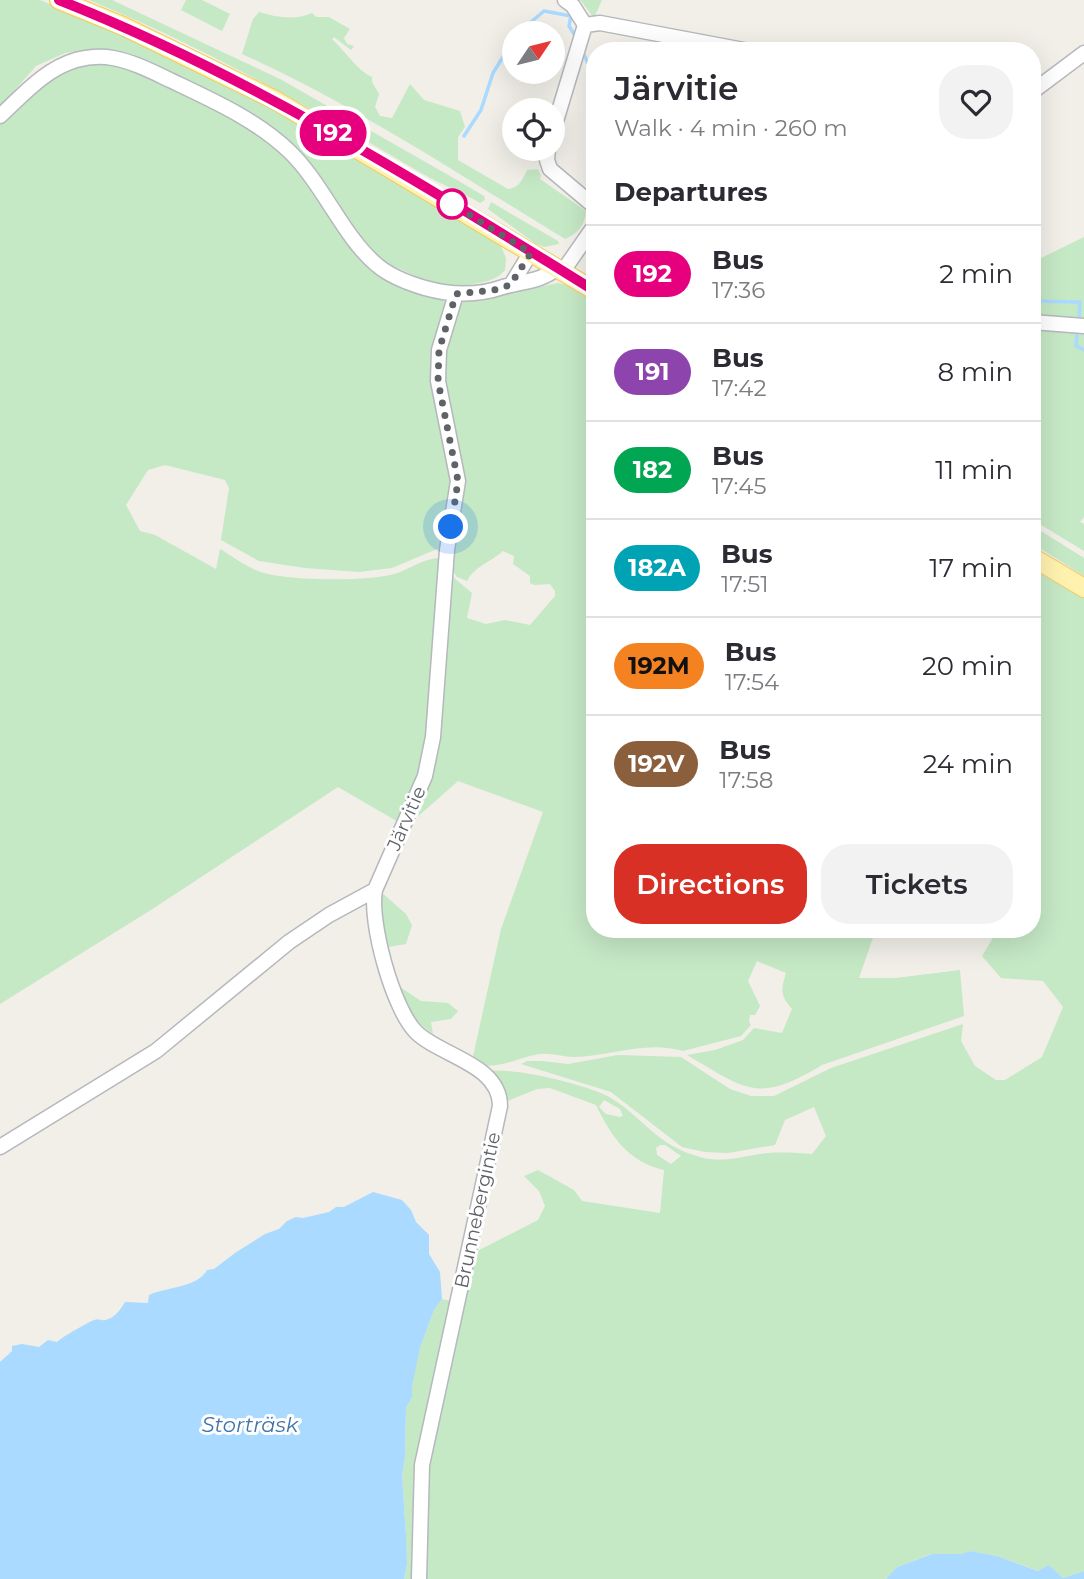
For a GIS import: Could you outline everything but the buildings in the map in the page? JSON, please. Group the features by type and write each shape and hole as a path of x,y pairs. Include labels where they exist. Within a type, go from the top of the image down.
{"main road":[{"path":"59,0 123,26 275,100 586,286"},
{"path":"1041,562 1084,588"}],"street":[{"path":"563,98 585,25 573,6 565,0"},
{"path":"585,25 600,23 701,42"},
{"path":"1041,85 1084,53"},
{"path":"0,116 60,65 78,59 111,58 139,66 223,105 282,145 302,164 364,254 378,266 392,276 415,285 456,294 494,290 547,276 560,270 586,237"},
{"path":"547,161 550,169 586,200"},
{"path":"510,285 531,253"},
{"name":"Järvitie","path":"376,890 425,776 433,737 447,550 458,481 438,381 439,350 456,294"},
{"path":"1041,323 1084,326"},
{"path":"0,1147 149,1057 289,942 329,915 376,890"},
{"name":"Brunnebergintie","path":"376,890 373,901 377,929 391,985 404,1017 432,1045 480,1070 497,1088 500,1098 422,1465 419,1579"}],"green space":[{"path":"0,0 40,0 150,46 303,124 499,242 506,258 505,270 488,281 448,286 420,278 380,260 363,244 293,149 174,74 126,53 93,50 65,53 36,66 0,107"},
{"path":"89,0 112,0 280,79 457,180 484,196 485,200 480,203 430,178 301,103 218,59"},
{"path":"186,0 202,0 230,14 222,31 181,10"},
{"path":"579,0 602,0 594,18 581,1"},
{"path":"259,12 292,18 312,13 316,17 329,17 350,29 344,38 347,44 354,46 351,50 334,37 332,39 357,66 372,77 379,94 375,107 380,116 392,118 410,84 424,100 460,111 465,127 458,137 458,160 508,189 518,185 527,170 538,169 540,179 586,211 580,228 565,239 325,95 242,54 253,19"},
{"path":"103,61 124,65 219,108 273,142 292,163 365,263 441,295 447,307 436,352 453,461 444,546 392,568 359,572 259,561 221,540 229,488 225,480 165,465 148,470 126,505 140,531 155,535 216,569 220,549 258,571 304,578 381,577 440,558 430,743 400,823 338,787 154,908 0,1004 0,122 26,96 71,65"},
{"path":"491,202 559,244 544,247 536,244 488,209"},
{"path":"1084,237 1084,318 1041,315 1041,258"},
{"path":"558,283 567,285 586,297 586,938 873,938 859,978 896,978 960,970 964,1016 822,1065 782,1085 753,1088 724,1077 687,1055 715,1050 743,1040 754,1028 782,1033 792,1009 783,992 786,973 757,961 748,981 760,1006 755,1015 750,1015 751,1025 741,1036 683,1051 656,1047 574,1057 541,1054 489,1066 472,1061 501,929 543,812 458,781 406,827 432,772 448,573 472,593 467,618 486,624 505,620 530,625 555,596 550,584 530,583 530,576 513,564 514,556 503,551 479,568 467,581 457,577 450,567 462,464 443,384 444,348 458,303"},
{"path":"1041,329 1084,331 1084,517 1080,522 1084,524 1084,551 1041,525"},
{"path":"1041,531 1084,558 1084,576 1041,549"},
{"path":"1041,569 1084,595 1084,1571 1063,1578 1049,1565 1039,1571 997,1556 970,1551 961,1554 931,1554 897,1567 886,1579 404,1579 407,1564 402,1475 406,1408 412,1397 411,1386 420,1348 434,1310 442,1299 451,1301 460,1260 538,1220 545,1206 539,1191 524,1176 538,1170 574,1190 582,1201 660,1213 664,1170 640,1161 622,1146 596,1105 550,1088 537,1089 505,1102 486,1072 512,1071 530,1074 601,1093 623,1106 672,1146 700,1157 717,1160 769,1153 812,1154 826,1136 814,1107 785,1120 775,1145 728,1153 705,1152 682,1147 611,1092 521,1064 527,1061 542,1061 568,1064 618,1055 681,1057 730,1089 751,1096 774,1096 831,1068 963,1024 961,1041 975,1066 996,1080 1005,1080 1042,1057 1063,1007 1043,981 1001,978 982,956 993,938 1041,938","holes":["604,1100 620,1109 623,1116 620,1117 606,1114 599,1107","665,1145 681,1156 671,1164 657,1155 656,1148"]},
{"path":"381,892 406,914 412,925 406,944 388,947 380,919"},
{"path":"397,985 421,1001 448,1003 458,1011 451,1019 431,1022 433,1034 415,1018"}],"water":[{"name":"Storträsk","path":"373,1192 402,1200 411,1210 416,1222 429,1235 429,1254 440,1272 442,1299 434,1310 420,1348 412,1397 406,1408 402,1475 407,1564 404,1579 0,1579 0,1362 12,1351 12,1346 22,1344 39,1347 48,1340 57,1342 94,1320 112,1317 125,1302 148,1303 149,1295 196,1280 207,1270 214,1269 265,1234 279,1229 287,1221 344,1207"},
{"path":"970,1551 997,1556 1038,1571 1049,1565 1063,1578 1084,1571 1084,1579 886,1579 897,1567 932,1554 961,1554"}],"waterway":[{"path":"532,21 544,11 571,16"},
{"path":"571,15 569,26 574,34"},
{"path":"584,55 586,59"},
{"path":"464,136 481,110 493,73 502,58"},
{"path":"1041,301 1080,302 1079,317"},
{"path":"1077,335 1076,346 1084,350"}],"bus line":[{"name":"192","path":"59,0 123,26 275,100 586,286"}],"route":[{"path":"451,527 458,481 438,381 439,350 451,305 456,294 494,290 510,285 531,253 452,204"}]}
